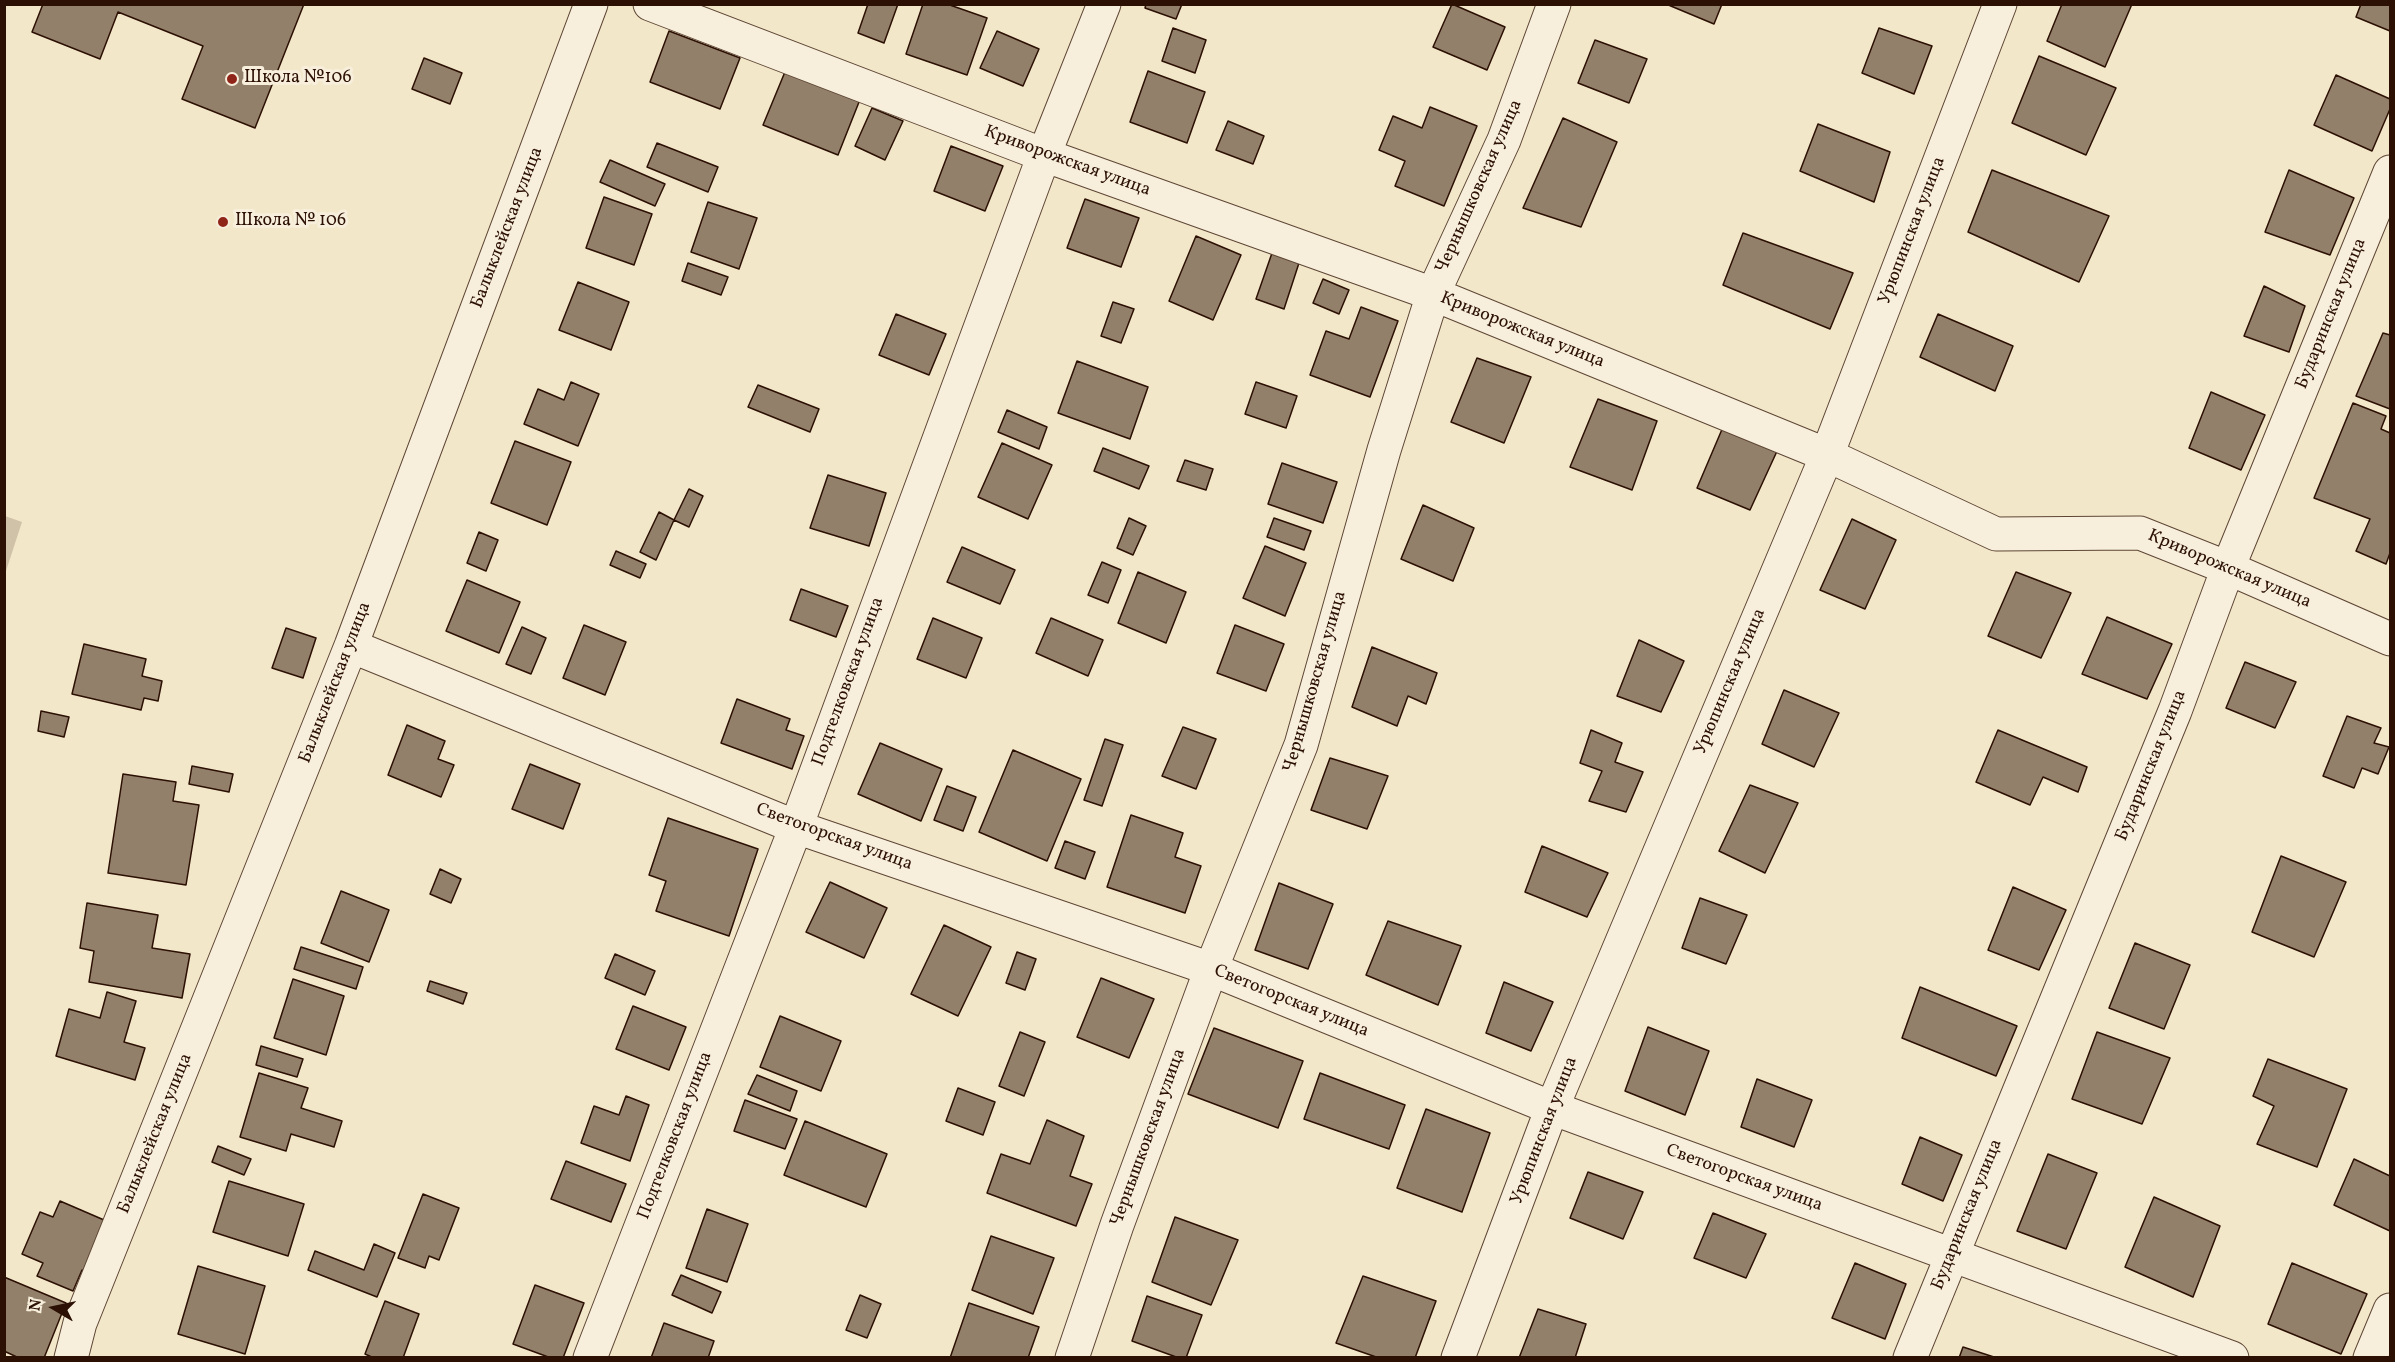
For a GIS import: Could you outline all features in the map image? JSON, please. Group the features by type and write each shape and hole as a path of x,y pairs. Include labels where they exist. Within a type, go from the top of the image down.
{"street":[{"name":"Балыклейская улица","path":"71,1358 85,1312 351,646 591,4"},
{"name":"Криворожская улица","path":"650,4 1044,155 1433,294 1827,455 1996,534 2140,533 2228,568 2391,639"},
{"name":"Подтелковская улица","path":"590,1358 796,827 1044,155 1104,4"},
{"name":"Чернышковская улица","path":"1072,1358 1117,1225 1211,969 1301,745 1384,450 1433,294 1503,140 1554,4"},
{"name":"Урюпинская улица","path":"1458,1358 1552,1108 1827,455 2000,4"},
{"name":"Бударинская улица","path":"1910,1358 2175,711 2228,568 2391,172"},
{"name":"Светогорская улица","path":"351,646 796,827 1211,969 1552,1108 2232,1358"},
{"path":"2370,1358 2391,1310"}],"shaded area":[{"path":"4,516 22,522 5,574"}],"building":[{"name":"Школа №106","path":"43,4 304,4 255,128 182,99 203,46 118,12 100,59 32,32"},
{"path":"868,4 898,4 884,43 858,33"},
{"path":"923,4 947,4 987,18 967,75 906,54"},
{"path":"1146,4 1182,4 1176,19 1145,8"},
{"path":"1452,4 1505,27 1487,70 1433,47"},
{"path":"1666,4 1722,4 1714,24"},
{"path":"2062,4 2132,4 2105,67 2047,41"},
{"path":"2361,4 2390,4 2390,31 2356,17"},
{"path":"1173,28 1206,40 1195,73 1162,61"},
{"path":"1879,28 1932,46 1914,94 1862,73"},
{"path":"669,31 740,58 720,109 650,82"},
{"path":"997,31 1039,49 1023,86 980,68"},
{"path":"1595,40 1647,59 1629,103 1578,83"},
{"path":"2039,56 2116,88 2086,155 2012,123"},
{"path":"424,58 462,73 450,104 412,89"},
{"path":"787,67 861,97 838,155 763,125"},
{"path":"1148,71 1205,92 1187,143 1130,122"},
{"path":"2336,75 2390,99 2390,109 2372,151 2314,125"},
{"path":"1430,107 1477,126 1444,206 1395,186 1405,161 1379,150 1393,116 1422,128"},
{"path":"872,108 903,121 885,160 855,146"},
{"path":"1563,118 1617,142 1581,227 1523,208"},
{"path":"1228,121 1264,136 1253,164 1216,150"},
{"path":"1818,124 1890,152 1874,202 1800,171"},
{"path":"657,143 718,167 708,192 647,167"},
{"path":"951,146 1003,166 985,211 934,191"},
{"path":"610,160 665,184 655,206 600,182"},
{"path":"1992,170 2109,216 2079,282 1968,232"},
{"path":"2289,170 2354,198 2330,255 2265,232"},
{"path":"604,197 652,214 634,265 586,248"},
{"path":"1085,199 1139,218 1121,267 1067,248"},
{"path":"708,202 757,218 739,269 691,252"},
{"path":"1743,233 1853,273 1830,329 1723,285"},
{"path":"1196,236 1241,255 1213,320 1169,301"},
{"path":"1272,253 1299,263 1284,309 1256,299"},
{"path":"688,263 728,277 721,295 682,281"},
{"path":"1323,279 1349,290 1339,314 1313,303"},
{"path":"578,282 629,302 611,350 559,330"},
{"path":"2264,286 2305,306 2289,352 2244,336"},
{"path":"1113,302 1134,309 1121,343 1101,336"},
{"path":"1361,307 1398,321 1370,397 1310,375 1326,331 1349,339"},
{"path":"896,314 946,334 929,375 879,355"},
{"path":"1938,314 2013,346 1995,391 1920,357"},
{"path":"2383,333 2390,335 2390,409 2356,396"},
{"path":"1477,358 1531,377 1504,443 1451,422"},
{"path":"1077,361 1148,387 1130,439 1058,413"},
{"path":"571,382 599,394 578,446 524,424 538,389 564,400"},
{"path":"1256,382 1297,396 1286,428 1245,414"},
{"path":"758,385 819,409 810,432 748,407"},
{"path":"2211,392 2265,415 2241,470 2189,448"},
{"path":"1598,399 1657,421 1632,490 1570,467"},
{"path":"2353,403 2386,416 2381,429 2390,433 2390,553 2386,564 2356,551 2370,519 2314,498"},
{"path":"1007,410 1047,427 1039,449 998,432"},
{"path":"1723,427 1778,449 1750,510 1697,488"},
{"path":"515,441 571,462 547,525 491,503"},
{"path":"1002,443 1052,465 1028,519 978,497"},
{"path":"1103,448 1149,466 1139,489 1094,471"},
{"path":"1185,460 1213,469 1206,490 1177,481"},
{"path":"1282,463 1337,482 1323,523 1268,504"},
{"path":"828,475 886,493 869,546 810,528"},
{"path":"689,489 703,496 689,527 674,520"},
{"path":"1423,505 1474,528 1453,581 1401,559"},
{"path":"659,512 674,520 656,560 640,552"},
{"path":"1129,518 1146,526 1133,555 1117,548"},
{"path":"1274,518 1311,531 1304,550 1267,537"},
{"path":"1852,519 1896,540 1865,609 1820,590"},
{"path":"479,532 498,540 486,571 467,563"},
{"path":"1265,546 1306,563 1285,616 1243,598"},
{"path":"962,547 1015,570 1000,604 947,582"},
{"path":"616,551 646,564 640,578 610,565"},
{"path":"1102,562 1121,570 1108,603 1088,595"},
{"path":"1138,572 1186,592 1166,643 1118,623"},
{"path":"2016,572 2071,593 2041,658 1988,636"},
{"path":"467,580 520,602 499,653 446,631"},
{"path":"801,589 848,606 836,637 790,620"},
{"path":"2107,617 2172,644 2147,699 2082,674"},
{"path":"933,618 982,638 966,678 917,659"},
{"path":"1051,618 1103,640 1088,676 1036,653"},
{"path":"584,625 626,642 605,695 563,678"},
{"path":"1235,625 1284,644 1266,691 1217,673"},
{"path":"522,627 546,638 531,674 506,664"},
{"path":"286,628 316,638 303,678 272,668"},
{"path":"1639,640 1684,661 1661,712 1617,696"},
{"path":"84,644 146,659 142,676 162,681 158,701 144,698 141,710 72,694"},
{"path":"1372,647 1437,673 1426,704 1408,696 1397,726 1352,707"},
{"path":"2245,662 2296,682 2275,728 2226,708"},
{"path":"1784,690 1839,713 1814,767 1762,744"},
{"path":"737,699 790,719 786,730 804,736 792,769 721,743"},
{"path":"41,711 69,717 64,737 38,731"},
{"path":"2347,716 2381,728 2374,743 2389,747 2378,774 2362,768 2354,788 2323,776"},
{"path":"407,725 445,741 438,759 454,765 441,797 388,775"},
{"path":"1183,727 1216,739 1196,789 1162,776"},
{"path":"1591,730 1622,743 1615,762 1643,772 1626,812 1589,801 1602,771 1580,763"},
{"path":"1998,730 2087,767 2078,792 2043,777 2030,805 1976,782"},
{"path":"1105,739 1123,745 1102,806 1084,800"},
{"path":"880,743 942,769 921,821 858,794"},
{"path":"1013,750 1081,779 1047,861 979,832"},
{"path":"1330,758 1388,776 1367,829 1311,810"},
{"path":"530,764 580,784 563,829 512,809"},
{"path":"192,766 233,774 229,792 189,784"},
{"path":"123,774 176,782 173,801 199,805 186,885 108,873"},
{"path":"1750,785 1798,803 1765,873 1719,851"},
{"path":"947,786 976,797 963,831 934,820"},
{"path":"1131,815 1183,833 1175,857 1201,866 1185,913 1107,887"},
{"path":"668,818 758,849 729,936 656,911 666,881 649,875"},
{"path":"1065,841 1095,852 1085,879 1055,868"},
{"path":"1542,846 1608,873 1587,917 1525,892"},
{"path":"2281,856 2346,882 2314,957 2252,932"},
{"path":"440,869 461,879 451,903 430,894"},
{"path":"830,882 887,908 864,958 806,932"},
{"path":"1279,883 1333,904 1308,969 1255,950"},
{"path":"2013,887 2066,910 2039,970 1988,950"},
{"path":"341,891 389,910 369,962 321,943"},
{"path":"1700,898 1747,915 1726,964 1682,948"},
{"path":"87,903 158,915 152,948 190,954 182,998 89,982 94,951 80,948"},
{"path":"1388,921 1461,946 1438,1005 1366,975"},
{"path":"944,925 991,947 958,1016 911,994"},
{"path":"2135,943 2190,965 2164,1029 2109,1008"},
{"path":"301,947 363,967 356,989 294,969"},
{"path":"1017,952 1036,959 1025,990 1006,983"},
{"path":"615,954 655,971 645,995 605,978"},
{"path":"1101,978 1154,999 1129,1058 1077,1037"},
{"path":"293,979 344,996 326,1055 274,1038"},
{"path":"430,981 467,993 463,1004 427,991"},
{"path":"1504,982 1553,1002 1531,1051 1486,1033"},
{"path":"1920,987 2017,1026 1996,1076 1902,1038"},
{"path":"107,992 136,1001 124,1042 145,1048 135,1080 56,1056 69,1009 100,1018"},
{"path":"633,1006 686,1027 669,1070 616,1049"},
{"path":"780,1016 841,1041 821,1091 760,1067"},
{"path":"1648,1027 1709,1051 1685,1115 1625,1091"},
{"path":"1214,1028 1303,1061 1278,1128 1188,1094"},
{"path":"1020,1032 1045,1042 1024,1096 999,1086"},
{"path":"2097,1032 2170,1058 2142,1124 2072,1099"},
{"path":"261,1046 303,1059 297,1077 256,1065"},
{"path":"2268,1059 2347,1089 2317,1167 2257,1144 2274,1106 2253,1096"},
{"path":"259,1073 308,1088 301,1108 342,1121 334,1147 291,1134 286,1151 240,1137"},
{"path":"1320,1073 1405,1105 1389,1149 1304,1119"},
{"path":"757,1075 797,1091 790,1111 748,1094"},
{"path":"1757,1079 1812,1100 1794,1147 1741,1127"},
{"path":"958,1088 995,1102 983,1135 946,1121"},
{"path":"626,1096 649,1105 630,1161 581,1143 594,1106 619,1115"},
{"path":"745,1100 797,1119 785,1149 734,1131"},
{"path":"1426,1109 1490,1133 1462,1212 1397,1188"},
{"path":"1047,1120 1084,1136 1070,1176 1092,1184 1076,1226 987,1193 1001,1154 1030,1164"},
{"path":"805,1121 887,1154 866,1207 784,1175"},
{"path":"1920,1137 1962,1155 1943,1201 1902,1184"},
{"path":"218,1146 251,1159 244,1175 212,1162"},
{"path":"2048,1154 2097,1173 2066,1249 2017,1231"},
{"path":"2354,1159 2390,1176 2390,1231 2334,1205"},
{"path":"566,1161 626,1184 611,1222 551,1199"},
{"path":"1588,1172 1643,1192 1623,1239 1570,1218"},
{"path":"229,1181 304,1204 288,1256 213,1232"},
{"path":"423,1194 459,1208 439,1260 429,1256 425,1268 398,1258"},
{"path":"2154,1197 2220,1226 2193,1297 2125,1267"},
{"path":"60,1201 111,1223 89,1273 82,1270 73,1291 37,1276 43,1263 22,1254 40,1212 53,1217"},
{"path":"707,1209 748,1224 727,1282 686,1268"},
{"path":"1713,1213 1766,1234 1746,1278 1694,1258"},
{"path":"1175,1217 1238,1240 1211,1305 1152,1282"},
{"path":"991,1236 1054,1258 1033,1314 972,1290"},
{"path":"374,1244 395,1253 377,1297 308,1270 315,1251 364,1270"},
{"path":"1855,1263 1906,1284 1885,1339 1832,1318"},
{"path":"2292,1263 2367,1294 2341,1354 2268,1324"},
{"path":"198,1266 265,1286 245,1354 178,1334"},
{"path":"681,1275 721,1292 712,1313 672,1295"},
{"path":"1363,1276 1436,1301 1415,1358 1379,1358 1336,1343"},
{"path":"4,1277 66,1303 44,1358 19,1358 4,1351"},
{"path":"535,1285 584,1303 563,1358 551,1358 513,1344"},
{"path":"860,1295 881,1304 867,1338 846,1330"},
{"path":"1147,1296 1202,1315 1186,1358 1179,1358 1132,1341"},
{"path":"385,1301 419,1314 403,1358 374,1358 365,1354"},
{"path":"969,1303 1039,1327 1028,1358 950,1358"},
{"path":"1538,1309 1586,1324 1575,1358 1519,1358"},
{"path":"664,1323 714,1341 708,1358 651,1358"},
{"path":"1963,1347 1997,1358 1959,1358"}],"place":[{"name":"Школа №106","path":"232,79"},
{"name":"Школа № 106","path":"223,222"}]}
